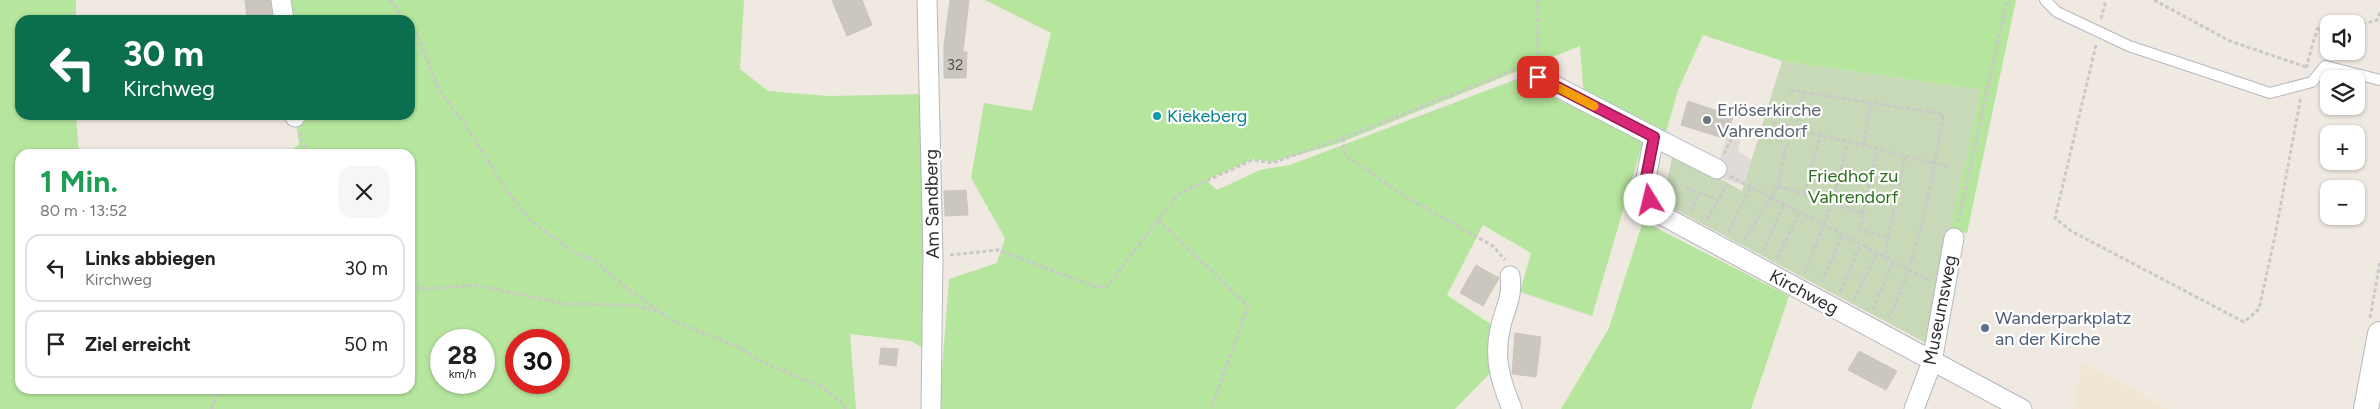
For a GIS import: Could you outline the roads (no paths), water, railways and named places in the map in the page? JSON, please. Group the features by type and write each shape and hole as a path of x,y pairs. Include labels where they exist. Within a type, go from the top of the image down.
{"street":[{"path":"281,0 283,15"},
{"name":"Am Sandberg","path":"927,0 933,256 931,409"},
{"path":"1538,69 1654,137 1724,173"},
{"name":"Kirchweg","path":"1654,137 1644,188 1656,212 2022,409"},
{"name":"Museumsweg","path":"1914,409 1932,362 1954,238"},
{"path":"1510,276 1512,290 1500,326 1496,359 1500,380 1512,409"},
{"path":"2366,409 2380,334"}],"lane":[{"path":"2045,0 2057,12 2129,46 2270,93 2312,82 2325,66 2380,80"}],"place":[{"name":"Kiekeberg","path":"1157,116"},
{"name":"Erlöserkirche Vahrendorf","path":"1707,120"},
{"name":"Wanderparkplatz an der Kirche","path":"1985,328"}],"park label":[{"name":"Friedhof zu Vahrendorf","path":"1853,186"}]}
